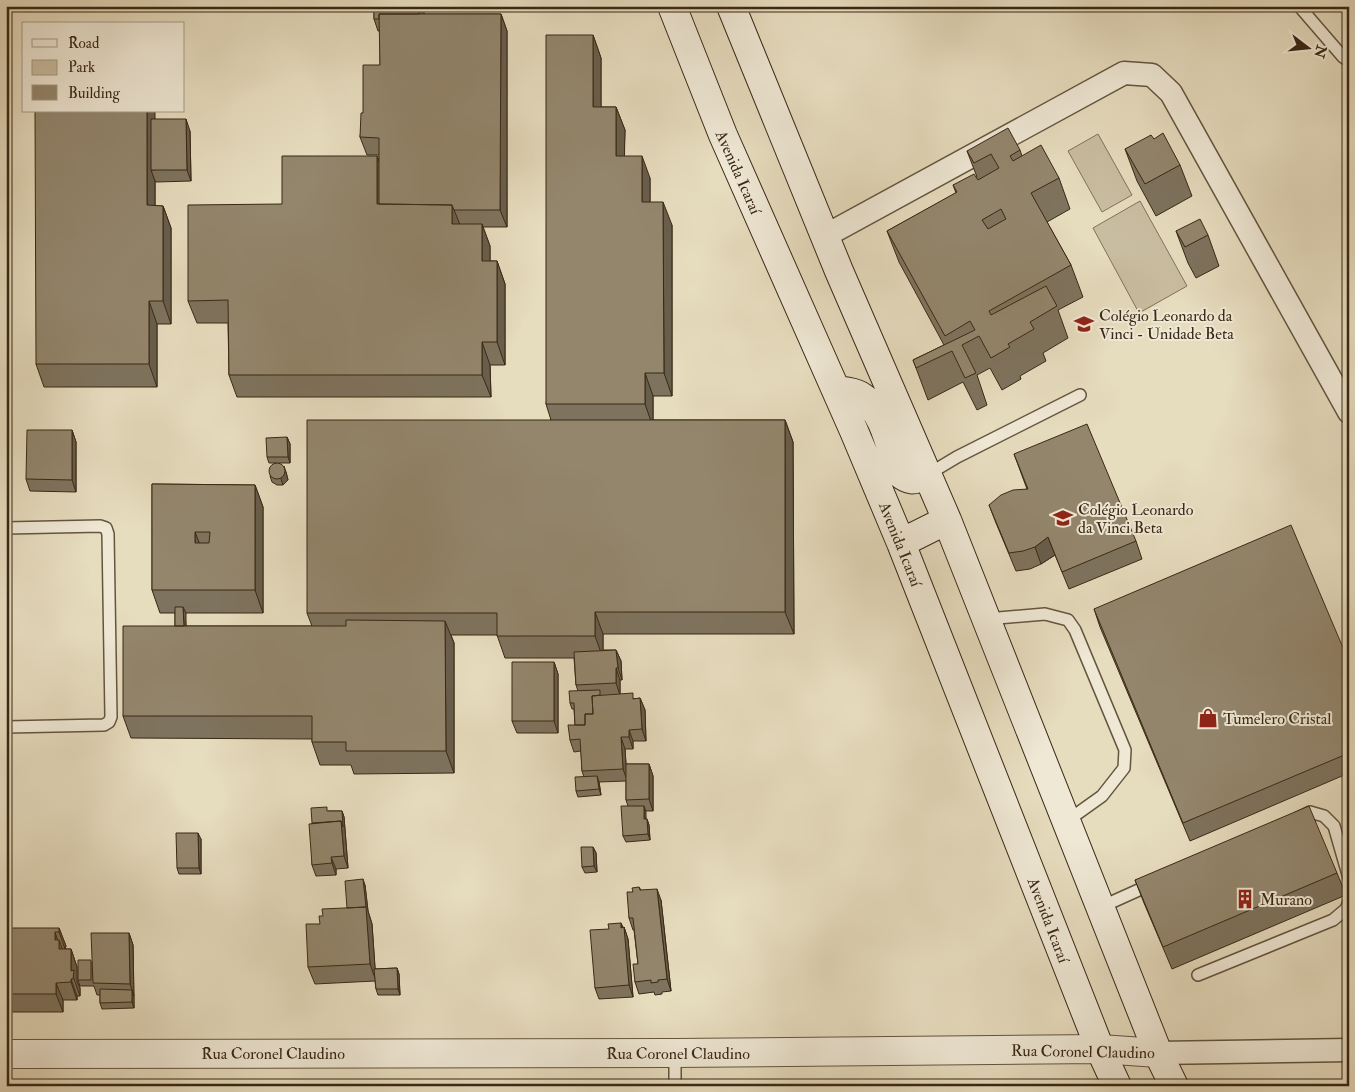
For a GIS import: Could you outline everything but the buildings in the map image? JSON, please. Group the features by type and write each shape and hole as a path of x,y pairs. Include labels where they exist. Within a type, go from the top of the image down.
{"main road":[{"name":"Avenida Icaraí","path":"672,6 723,135 836,390 901,543 1100,1049 1117,1086"},
{"path":"731,6 825,236 947,520 1158,1053 1174,1086"},
{"path":"836,390 857,394 870,402 882,422 898,472 904,478 915,480 927,475"},
{"path":"901,543 947,520"},
{"name":"Rua Coronel Claudino","path":"6,1054 675,1053 1100,1049 1158,1053"}],"street":[{"path":"825,236 1124,73 1152,75 1171,93 1349,412"},
{"name":"Rua Coronel Claudino","path":"1158,1053 1349,1050"}],"lane":[{"path":"1299,6 1343,57 1349,61"},
{"path":"927,475 957,457 1080,395"},
{"path":"6,528 100,526 106,528 108,534 112,717 104,725 6,727"},
{"path":"986,619 1045,614 1068,620 1075,630 1125,750 1124,768 1102,796 1067,821"},
{"path":"1292,821 1310,812 1324,816 1334,826 1349,878"},
{"path":"1101,907 1164,878"},
{"path":"1198,975 1334,920 1346,909 1349,902"},
{"path":"675,1053 675,1086"}],"green space":[{"path":"1098,134 1132,195 1102,212 1068,151"},
{"path":"1140,201 1187,286 1139,313 1093,228"}],"place":[{"name":"Colégio Leonardo da Vinci - Unidade Beta","path":"1084,324"},
{"name":"Colégio Leonardo da Vinci Beta","path":"1063,518"},
{"name":"Tumelero Cristal","path":"1208,718"},
{"name":"Murano","path":"1245,899"}]}
